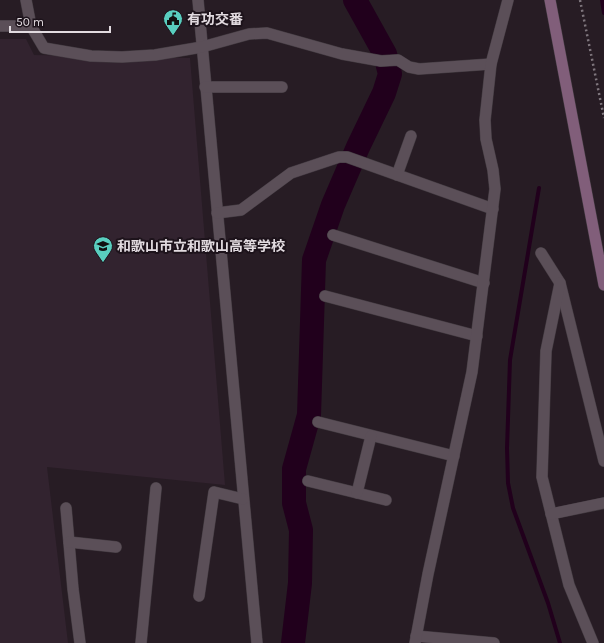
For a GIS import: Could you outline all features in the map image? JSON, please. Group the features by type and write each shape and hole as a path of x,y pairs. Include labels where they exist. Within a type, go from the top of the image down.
{"main road":[{"path":"550,0 604,285"}],"street":[{"path":"26,0 31,26 44,48 91,56 122,57 156,55 202,47 249,34 267,33 342,54 385,61 398,60 409,67 419,69 491,64"},
{"path":"198,0 257,643"},
{"path":"494,643 416,640 428,574 472,372 495,189 493,170 486,139 485,120 491,64 508,0"},
{"path":"0,26 31,26"},
{"path":"205,87 282,88"},
{"path":"396,175 412,136"},
{"path":"217,213 241,210 291,173 339,157 347,157 493,209"},
{"path":"333,235 484,283"},
{"path":"540,253 560,283 604,461"},
{"path":"560,283 546,351 542,477 569,585 593,643"},
{"path":"325,296 477,336"},
{"path":"318,422 454,456"},
{"path":"357,493 372,436"},
{"path":"308,481 386,500"},
{"path":"141,643 156,488"},
{"path":"199,596 214,492 243,499"},
{"path":"551,514 604,502"},
{"path":"66,508 73,589 80,643"},
{"path":"69,542 116,547"}],"path":[{"path":"580,0 604,118"}],"shaded area":[{"name":"和歌山市立和歌山高等学校","path":"0,39 26,39 34,55 190,58 225,485 47,467 68,643 0,643"}],"waterway":[{"path":"293,643 300,583 301,530 294,503 294,469 309,415 314,260 333,205 358,147 384,93 390,74 385,54 355,0"},
{"path":"602,0 604,13"},
{"path":"539,188 510,360 507,448 508,483 513,508 548,603 560,643"}],"place":[{"name":"有功交番","path":"173,36"},
{"name":"和歌山市立和歌山高等学校","path":"103,263"}]}
